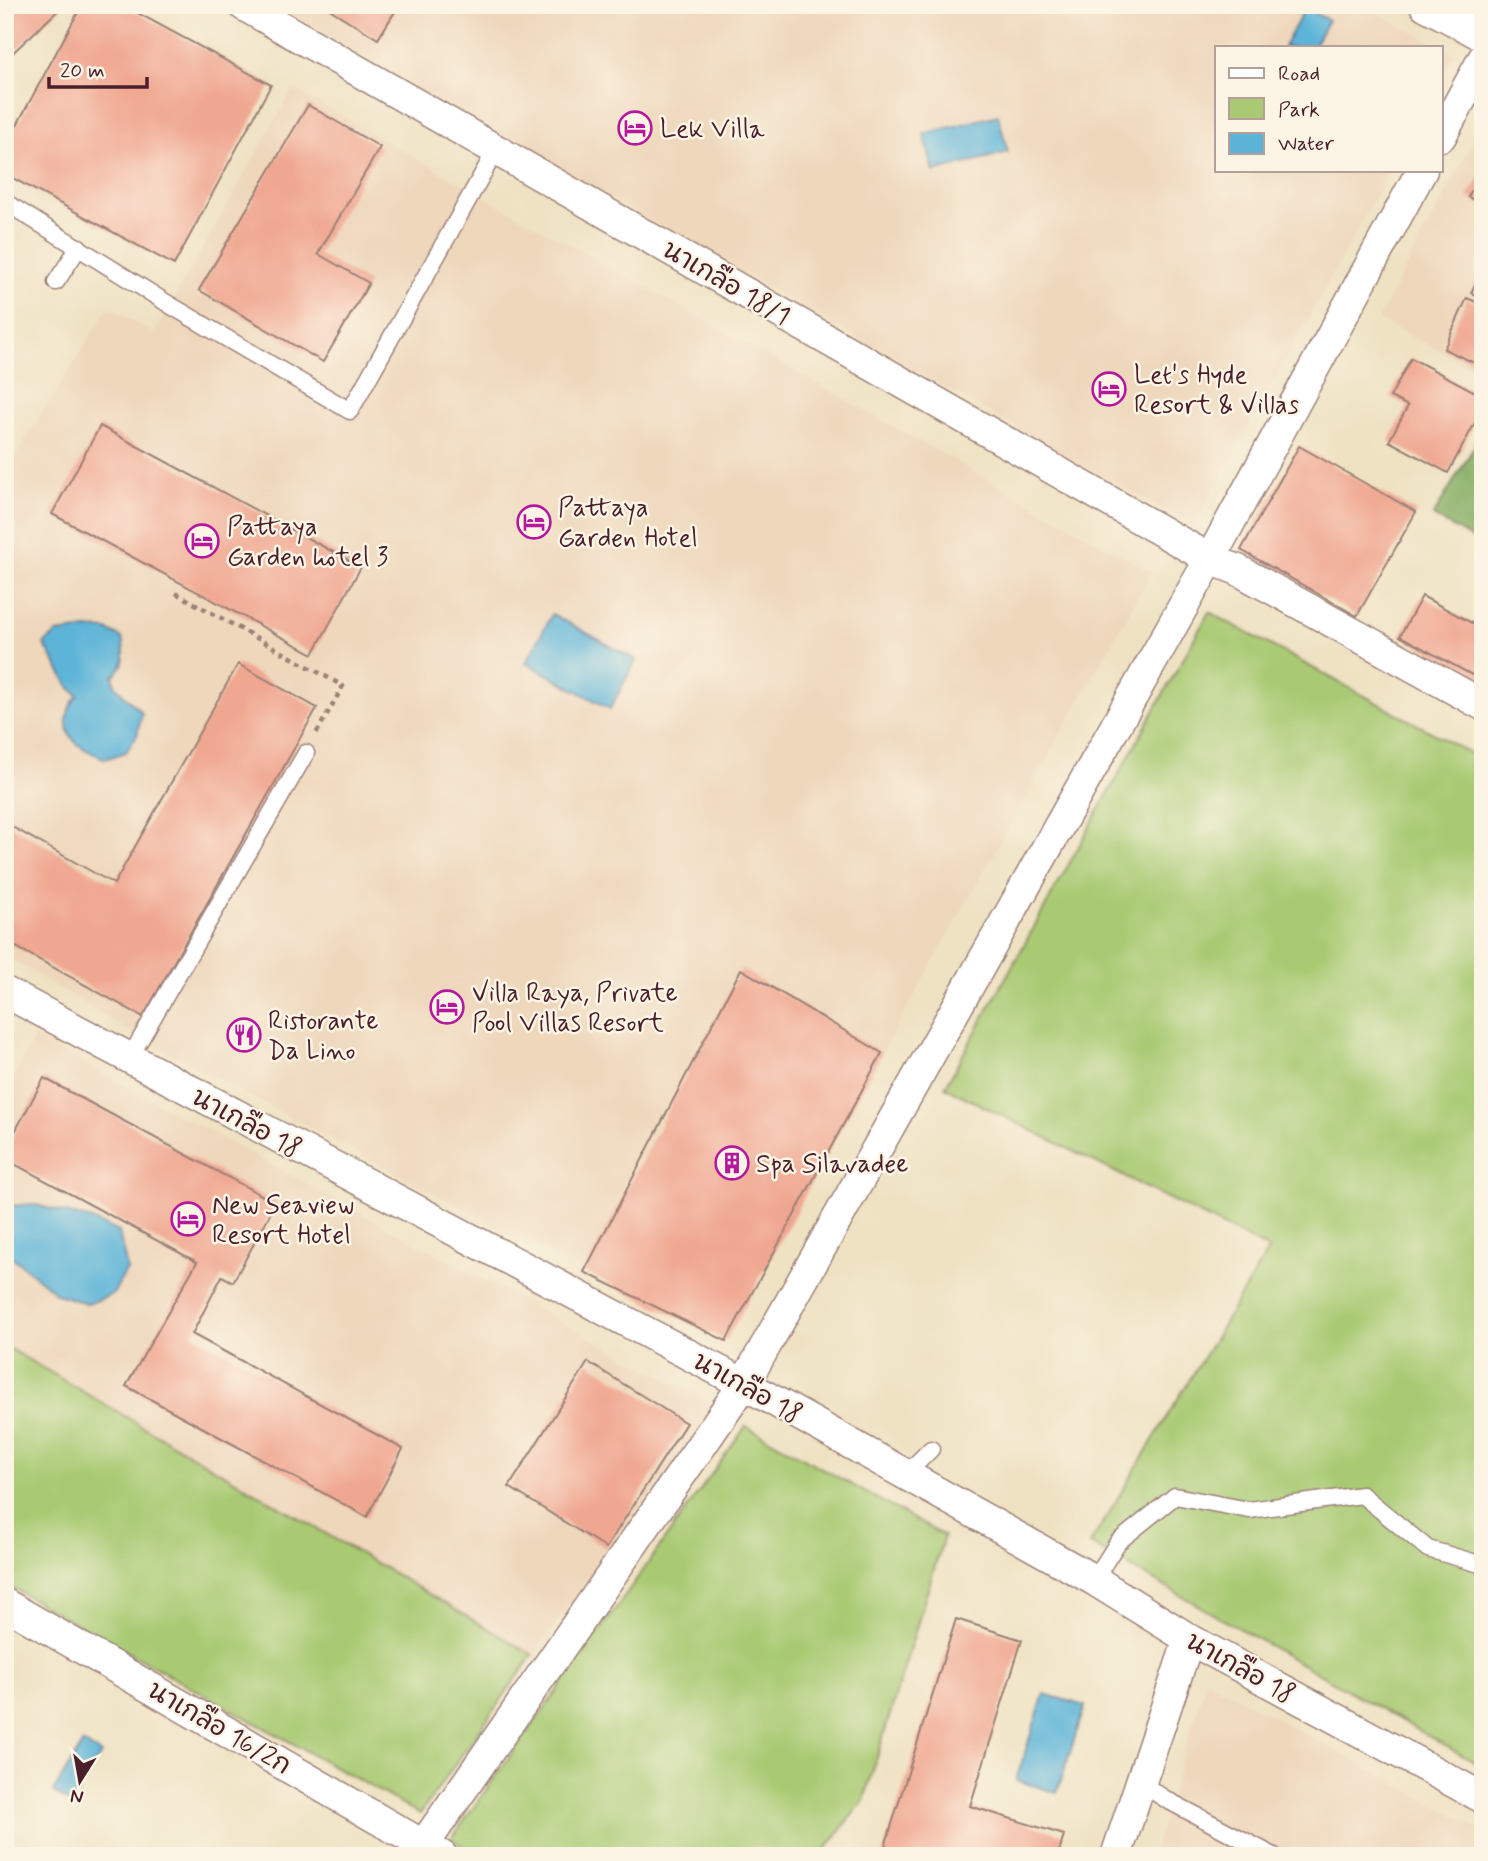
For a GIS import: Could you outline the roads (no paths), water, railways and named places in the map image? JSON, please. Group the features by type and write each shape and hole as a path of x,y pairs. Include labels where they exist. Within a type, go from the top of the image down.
{"street":[{"name":"นาเกลือ 18/1","path":"243,5 1210,559 1238,570 1483,705"},
{"path":"1425,5 1483,36"},
{"path":"1442,134 1483,59"},
{"path":"427,1852 744,1384 1210,559 1421,172"},
{"name":"นาเกลือ 18","path":"5,992 744,1384 1094,1580 1189,1639 1483,1798"},
{"name":"นาเกลือ 16/2ก","path":"9,1615 427,1852"},
{"path":"1116,1856 1189,1639"}],"lane":[{"path":"5,202 170,306 350,411 495,149"},
{"path":"57,282 79,247"},
{"path":"129,1059 306,753"},
{"path":"906,1474 931,1449"},
{"path":"1094,1580 1118,1542 1175,1496 1249,1510 1362,1495 1428,1549 1483,1565"},
{"path":"1139,1782 1167,1800 1274,1856"}],"water":[{"path":"1305,8 1328,20 1314,46 1285,46"},
{"path":"998,115 1008,152 934,172 924,134"},
{"path":"552,614 636,660 610,709 526,663"},
{"path":"87,629 107,630 122,638 124,659 113,676 115,686 142,713 137,735 126,752 105,759 82,747 69,734 68,714 78,695 70,688 44,644 57,633"},
{"path":"32,1204 89,1219 119,1232 127,1269 113,1294 88,1304 57,1294 5,1251 5,1211 10,1206"},
{"path":"1044,1694 1085,1706 1057,1793 1016,1780"},
{"path":"83,1743 101,1754 71,1804 53,1792"}],"place":[{"name":"Lek Villa","path":"635,128"},
{"name":"Let's Hyde Resort & Villas","path":"1109,389"},
{"name":"Pattaya Garden Hotel","path":"534,522"},
{"name":"Pattaya Garden hotel 3","path":"202,541"},
{"name":"Villa Raya, Private Pool Villas Resort","path":"447,1007"},
{"name":"Ristorante Da Lino","path":"244,1035"},
{"name":"Spa Silavadee","path":"732,1163"},
{"name":"New Seaview Resort Hotel","path":"188,1219"}]}
